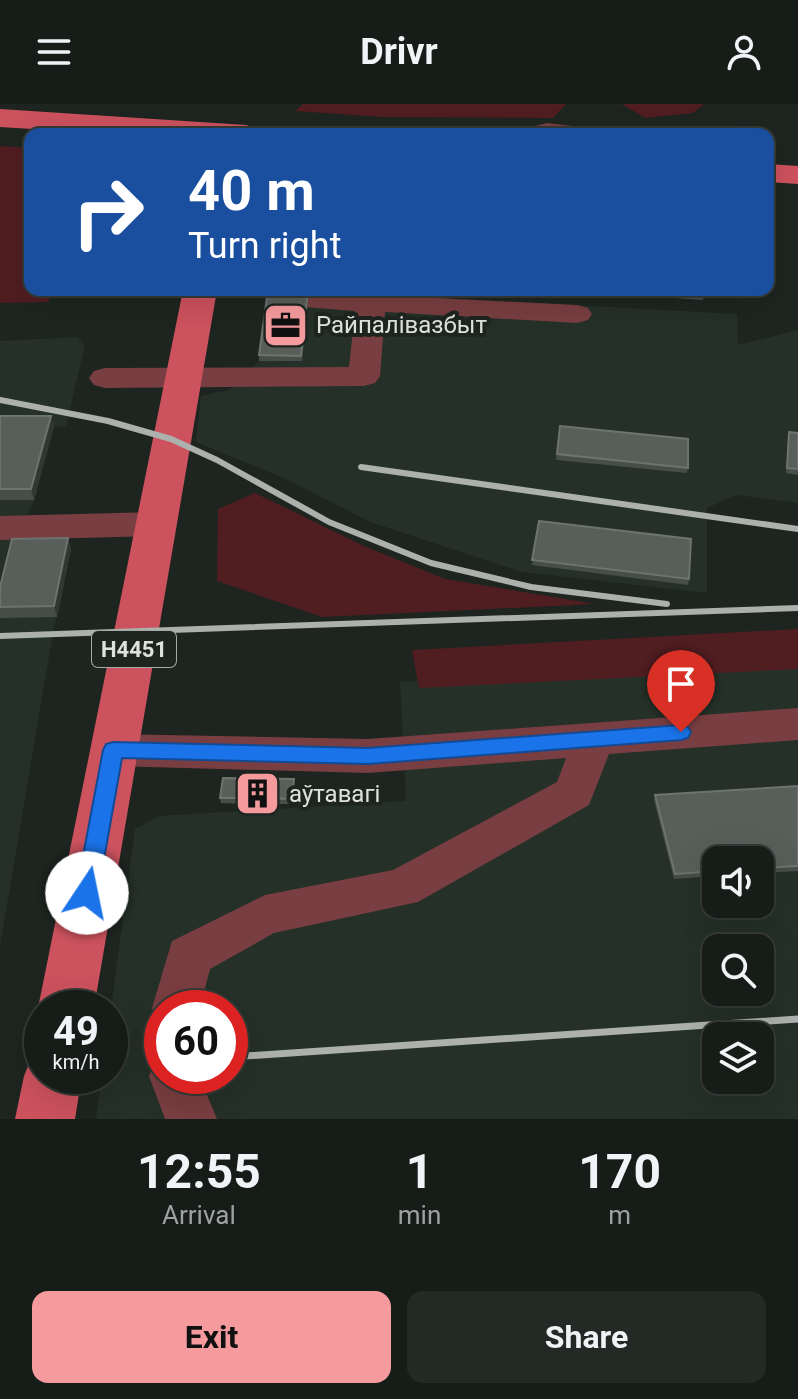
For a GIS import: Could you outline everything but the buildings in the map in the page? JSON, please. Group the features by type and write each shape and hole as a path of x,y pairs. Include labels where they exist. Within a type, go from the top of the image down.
{"main road":[{"path":"0,118 144,128"},
{"path":"774,173 798,175"},
{"name":"Н4451","path":"69,990 199,296"},
{"path":"45,1119 50,1094"}],"lane":[{"path":"315,301 577,314"},
{"path":"105,378 364,376 371,302"},
{"path":"0,528 156,524"},
{"path":"113,750 368,756 798,724"},
{"path":"180,990 189,956 265,915 402,888 574,793 593,739"},
{"path":"181,1094 191,1119"}],"shaded area":[{"path":"303,104 566,104 553,118 383,117 295,111"},
{"path":"622,104 704,104 693,113 645,118"},
{"path":"0,146 24,148 24,296 52,296 47,302 0,303"},
{"path":"268,296 406,296 737,314 738,345 798,330 798,503 736,495 707,508 707,593 522,572 370,522 288,480 196,442 201,396 229,390 259,361"},
{"path":"77,337 85,345 66,426 53,427 34,500 15,549 71,549 53,633 0,946 0,341"},
{"path":"255,493 364,546 445,579 595,604 322,617 217,581 218,509"},
{"path":"798,629 798,669 419,688 412,650"},
{"path":"798,655 798,1119 96,1119 99,1094 128,1094 128,990 113,990 135,829 159,816 406,801 400,682"}],"railway":[{"path":"0,400 108,421 171,439 217,460 329,522 431,563 531,587 667,604"},
{"path":"361,467 798,529"},
{"path":"0,636 798,608"},
{"path":"248,1056 798,1019"}],"place":[{"name":"Райпалівазбыт","path":"285,325"},
{"name":"аўтавагі","path":"258,794"}],"route":[{"path":"87,893 113,750 368,756 681,732"}]}
